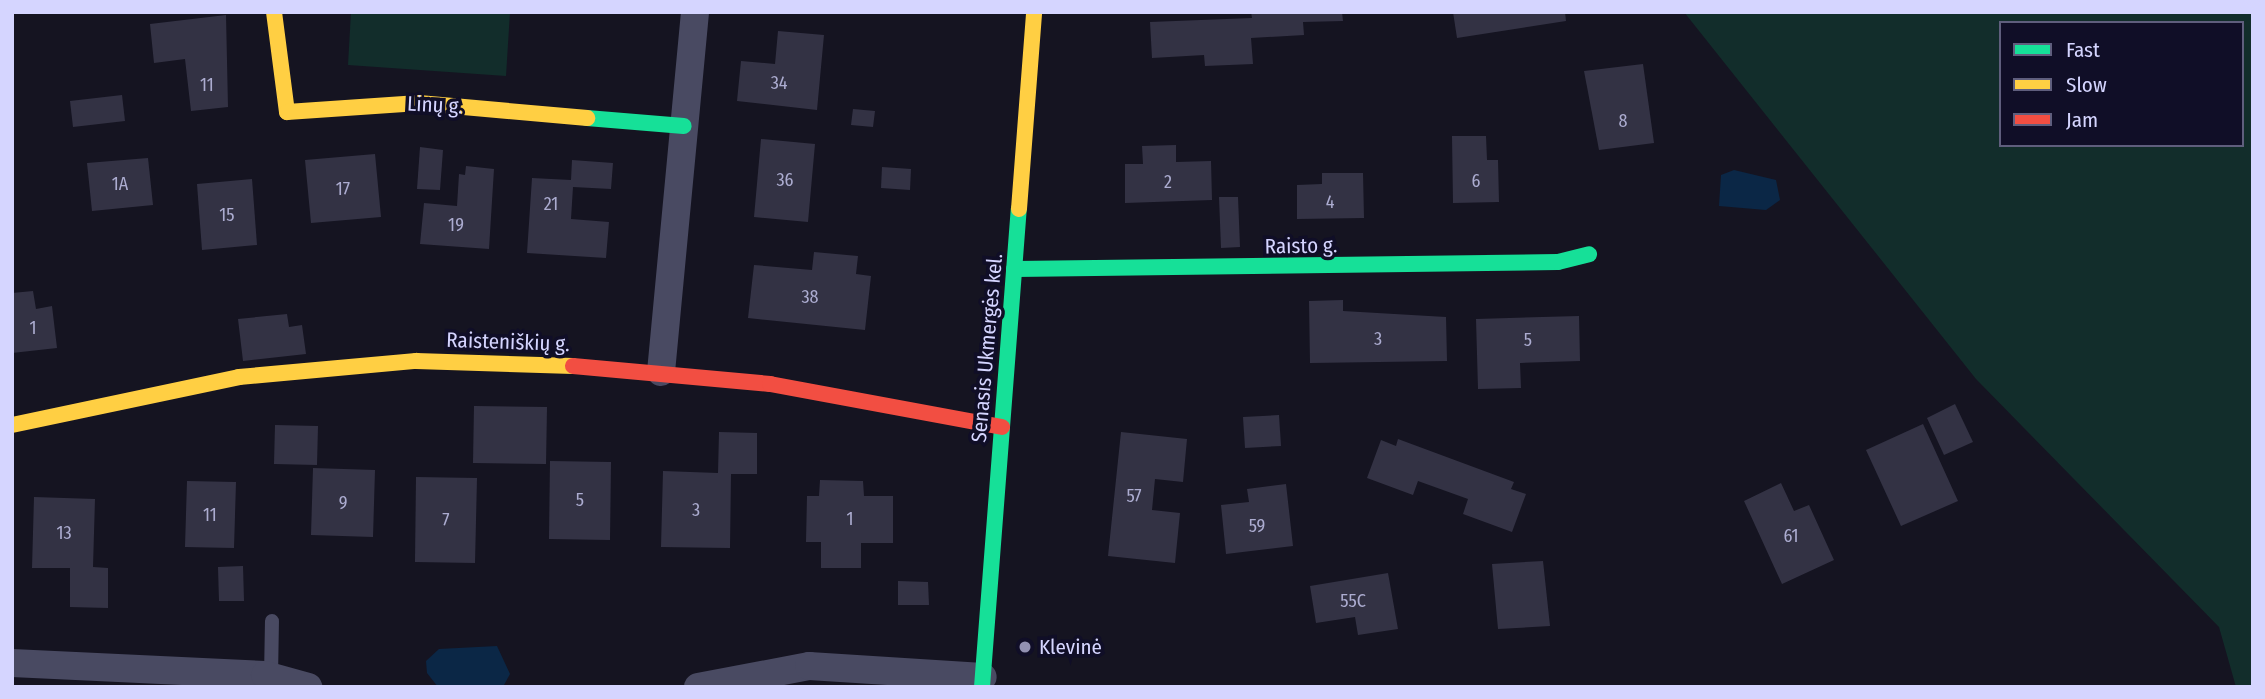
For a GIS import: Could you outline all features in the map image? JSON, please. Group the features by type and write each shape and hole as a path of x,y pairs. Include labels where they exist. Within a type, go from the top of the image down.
{"street":[{"name":"Linų g.","path":"274,12 287,112 419,103 684,126"},
{"path":"661,372 695,12"},
{"name":"Senasis Ukmergės kel.","path":"982,682 1034,12"},
{"name":"Raisto g.","path":"1014,269 1558,262 1588,254"},
{"name":"Raisteniškių g.","path":"12,425 239,377 321,367 519,361 770,384 928,418 1002,427"},
{"path":"12,663 271,677 308,687"},
{"path":"698,687 809,666 982,682"}],"lane":[{"path":"271,677 272,621"}],"green space":[{"path":"351,12 510,12 506,76 348,65"},
{"path":"1684,12 2253,12 2253,687 2236,687 2219,627 1976,379"}],"water":[{"path":"1734,170 1776,180 1780,200 1766,210 1719,206 1721,175"},
{"path":"497,646 510,674 504,685 438,687 427,673 426,661 439,649"}],"building":[{"path":"1251,12 1342,12 1343,21 1303,22 1304,35 1251,38 1253,64 1205,66 1204,55 1152,58 1150,22 1252,18"},
{"path":"1453,12 1565,12 1566,21 1457,38"},
{"path":"226,15 228,107 191,111 185,59 154,63 150,24"},
{"path":"778,31 824,35 817,110 737,101 741,61 775,64"},
{"path":"1643,64 1654,143 1599,150 1584,71"},
{"path":"122,95 125,121 73,127 70,101"},
{"path":"853,109 875,111 873,127 851,125"},
{"path":"1452,136 1486,136 1487,160 1498,160 1499,202 1453,203"},
{"path":"761,139 815,144 808,222 754,217"},
{"path":"1176,145 1176,162 1211,161 1212,200 1125,203 1125,164 1143,164 1142,146"},
{"path":"420,147 443,150 440,190 417,189"},
{"path":"375,154 381,217 311,223 305,160"},
{"path":"148,158 153,205 92,211 87,163"},
{"path":"572,160 613,163 611,189 573,187 571,219 609,222 606,258 527,253 532,178 571,180"},
{"path":"466,166 494,169 489,249 420,244 424,203 457,206 459,174 465,175"},
{"path":"882,167 911,169 910,190 881,188"},
{"path":"1322,173 1363,173 1364,218 1297,219 1297,185 1322,184"},
{"path":"252,179 257,245 202,250 197,184"},
{"path":"1219,197 1238,197 1240,247 1221,248"},
{"path":"814,252 858,256 856,274 871,276 865,330 748,318 754,265 812,270"},
{"path":"33,291 36,309 52,306 57,348 12,353 12,293"},
{"path":"1343,300 1343,311 1446,317 1447,361 1310,363 1309,301"},
{"path":"287,314 289,327 302,325 306,354 243,361 238,319"},
{"path":"1579,316 1580,361 1520,363 1521,388 1478,389 1476,319"},
{"path":"1955,404 1973,442 1944,455 1927,418"},
{"path":"474,406 547,407 546,464 473,463"},
{"path":"1279,415 1281,446 1245,448 1243,417"},
{"path":"1923,424 1958,501 1901,526 1866,450"},
{"path":"275,425 318,426 317,465 274,464"},
{"path":"719,432 757,433 757,474 731,474 730,548 661,547 663,471 718,473"},
{"path":"1121,432 1187,439 1183,482 1155,479 1152,510 1180,513 1175,563 1108,556"},
{"path":"1398,439 1514,482 1511,489 1526,494 1512,532 1463,514 1468,499 1418,481 1413,495 1367,478 1381,440 1396,446"},
{"path":"550,461 611,462 610,540 549,539"},
{"path":"313,468 375,470 373,537 311,535"},
{"path":"416,477 477,478 475,563 415,562"},
{"path":"820,480 863,481 864,496 893,496 893,543 861,543 861,568 821,568 821,542 806,542 807,496 819,496"},
{"path":"187,481 236,482 234,548 185,547"},
{"path":"1781,483 1794,511 1809,505 1834,560 1782,584 1744,501"},
{"path":"1286,484 1293,546 1226,554 1221,505 1249,502 1247,489"},
{"path":"34,497 95,499 93,567 108,568 108,608 70,607 70,568 32,568"},
{"path":"1543,561 1550,626 1498,629 1492,564"},
{"path":"243,566 244,601 219,601 218,567"},
{"path":"1388,573 1398,629 1358,635 1355,617 1316,623 1310,586"},
{"path":"898,581 928,582 929,605 898,605"}],"traffic: fast":[{"path":"587,118 684,126"},
{"path":"982,687 1019,209"},
{"path":"1014,269 1558,262 1589,254"}],"traffic: slow":[{"path":"274,12 287,112 419,103 587,118"},
{"path":"1019,209 1034,12"},
{"path":"12,425 239,377 416,361 573,366"}],"traffic: jam":[{"path":"573,366 770,384 1002,427"}],"place":[{"name":"Klevinė","path":"1025,647"}]}
